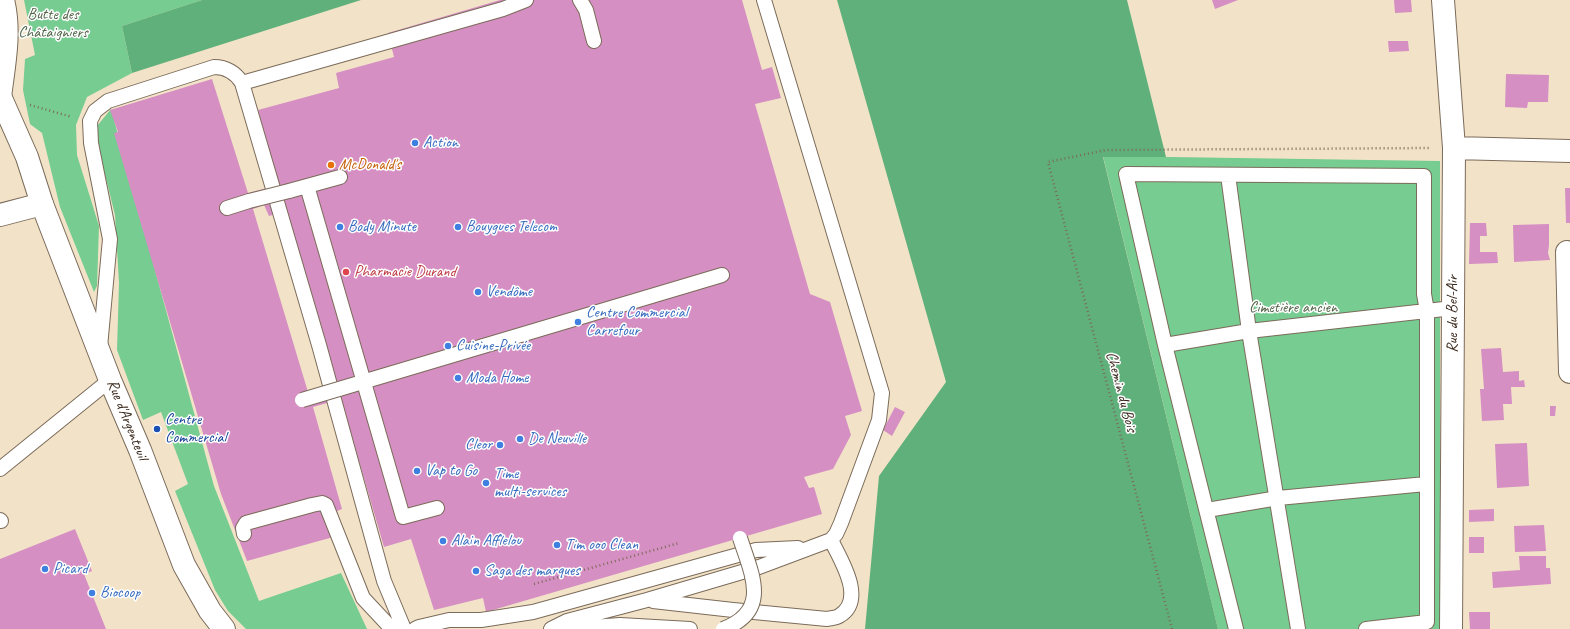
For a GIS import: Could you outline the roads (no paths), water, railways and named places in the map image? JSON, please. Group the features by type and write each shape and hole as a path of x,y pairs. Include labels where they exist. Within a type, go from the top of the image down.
{"street":[{"path":"0,97 7,36 6,12 2,0"},
{"name":"Rue du Bel-Air","path":"1443,0 1454,148 1451,629"},
{"name":"Rue d'Argenteuil","path":"0,97 27,157 42,204 184,565 210,611 224,629"},
{"path":"1454,148 1570,151"},
{"path":"0,215 42,204"},
{"path":"1567,252 1570,372"}],"lane":[{"path":"242,83 503,8 526,0"},
{"path":"580,0 586,10 593,34"},
{"path":"551,629 567,621 647,600 759,567 831,540 841,524 879,420 882,393 764,0"},
{"path":"100,351 110,238 91,143 90,122 95,111 108,100 214,67 220,67 234,73 242,83 319,344 384,581 404,629"},
{"path":"1236,629 1165,345 1126,174 1424,176 1424,294 1427,311 1427,622 1366,629"},
{"path":"1228,175 1249,330 1278,498 1298,629"},
{"path":"227,208 340,177"},
{"path":"307,186 403,517 437,508"},
{"path":"302,400 722,275"},
{"path":"1165,345 1249,330 1453,308"},
{"path":"0,469 110,380"},
{"path":"1207,510 1278,498 1426,484"},
{"path":"244,534 243,528 246,523 312,505 322,503 326,505 363,598 392,629"},
{"path":"723,629 745,617 753,604 753,578 740,538"},
{"path":"647,600 827,619 840,616 848,606 852,592 844,566 831,540"},
{"path":"414,629 449,620 481,620 542,610 756,550 811,547"},
{"path":"565,629 620,625 690,629"}],"place":[{"name":"Action","path":"415,143"},
{"name":"McDonald's","path":"331,165"},
{"name":"Body Minute","path":"340,227"},
{"name":"Bouygues Telecom","path":"458,227"},
{"name":"Pharmacie Durand","path":"346,272"},
{"name":"Vendôme","path":"478,292"},
{"name":"Centre Commercial Carrefour","path":"578,322"},
{"name":"Cuisine-Privée","path":"448,346"},
{"name":"Moda Home","path":"458,378"},
{"name":"Centre Commercial","path":"157,429"},
{"name":"De Neuville","path":"520,439"},
{"name":"Cleor","path":"500,445"},
{"name":"Vap to Go","path":"417,471"},
{"name":"Time multi-services","path":"486,483"},
{"name":"Alain Afflelou","path":"443,541"},
{"name":"Tim ooo Clean","path":"557,545"},
{"name":"Picard","path":"45,569"},
{"name":"Saga des marques","path":"476,571"},
{"name":"Biocoop","path":"92,593"}],"park label":[{"name":"Butte des Châtaigniers","path":"53,24"},
{"name":"Cimetière ancien","path":"1293,308"}]}
